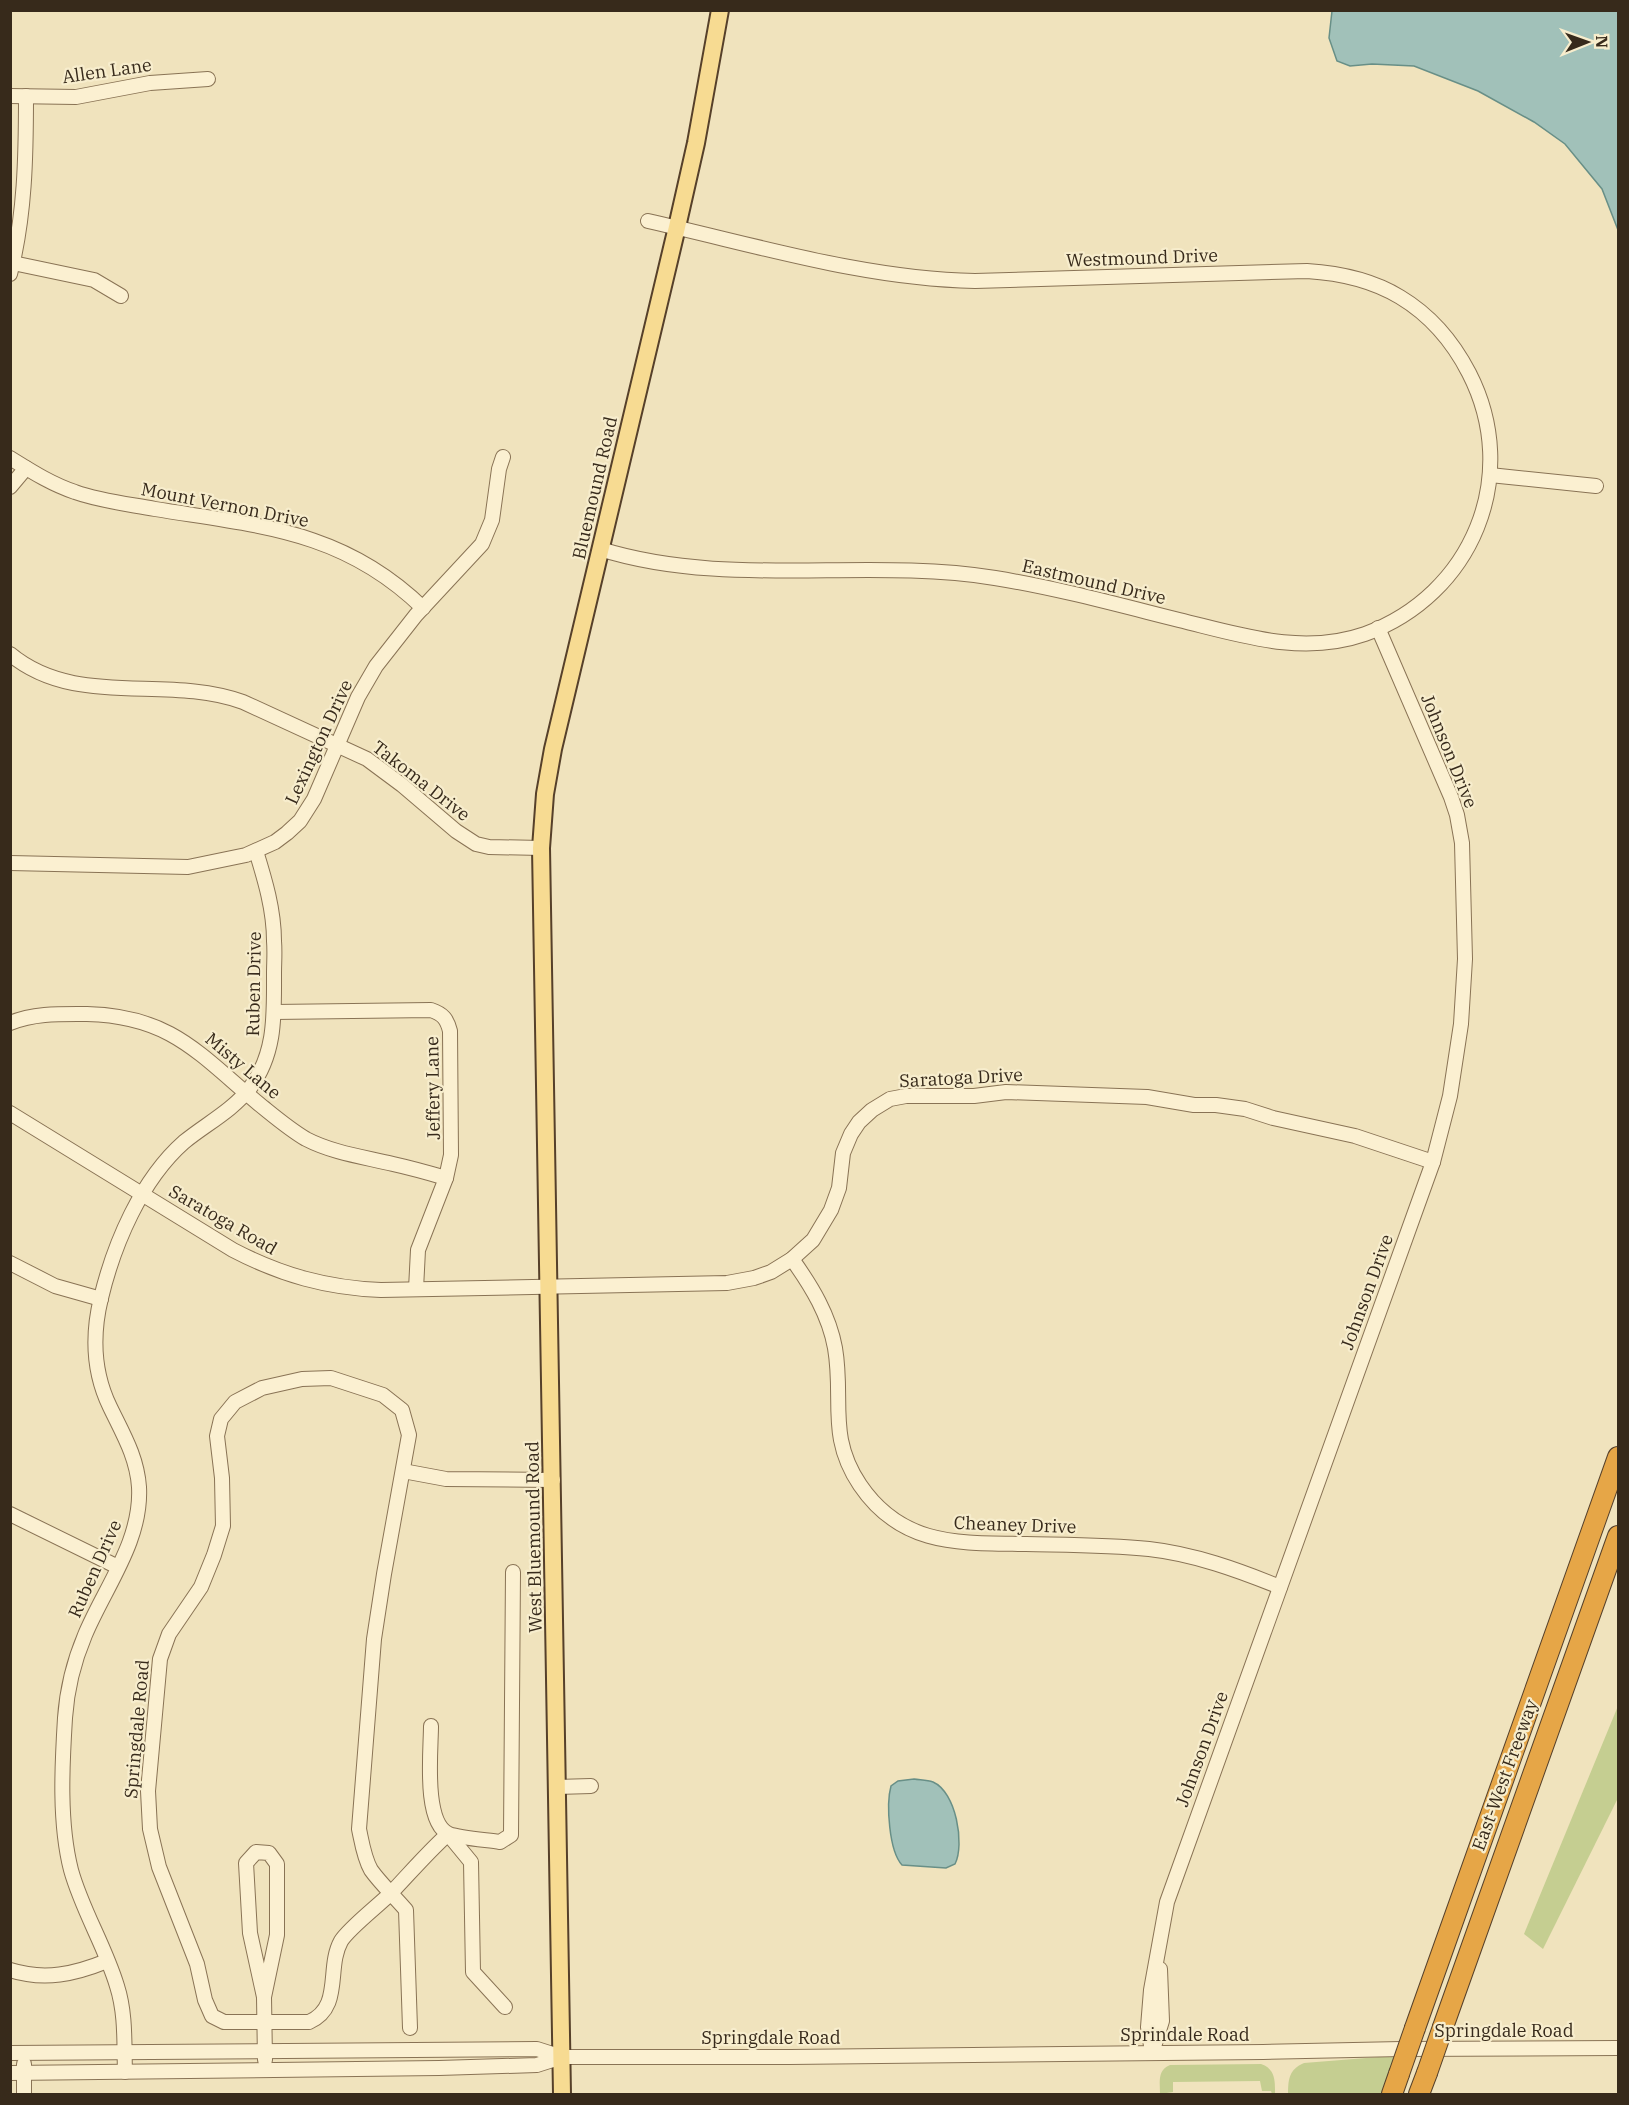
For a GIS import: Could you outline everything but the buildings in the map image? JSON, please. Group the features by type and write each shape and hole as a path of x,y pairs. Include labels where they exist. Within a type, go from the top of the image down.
{"highway":[{"name":"East-West Freeway","path":"1392,2094 1618,1456"},
{"name":"East-West Freeway","path":"1419,2094 1618,1536"}],"main road":[{"name":"Bluemound Road","path":"543,979 541,848 545,794 553,749 696,143 720,10"},
{"name":"West Bluemound Road","path":"543,979 562,2094"}],"street":[{"name":"Allen Lane","path":"10,96 76,97 150,82 208,79"},
{"path":"26,96 24,174 19,229 12,269 94,280 121,296"},
{"name":"Westmound Drive","path":"648,220 874,272 934,280 975,281 1307,271 1357,279 1388,291 1416,308 1434,324 1457,352 1479,392 1484,407 1491,447 1490,475"},
{"name":"Lexington Drive","path":"10,863 188,867 231,859 256,851 275,842 300,822 314,800 337,744 368,679 392,645 423,608 482,544 488,533 494,511 499,469 503,457"},
{"name":"Mount Vernon Drive","path":"10,458 60,487 97,498 300,535 330,546 369,566 401,588 423,608"},
{"path":"10,487 26,468"},
{"path":"1490,475 1596,486"},
{"name":"Eastmound Drive","path":"600,549 632,558 705,569 904,569 986,577 1249,637 1295,644 1331,643 1378,628 1418,606 1437,589 1464,554 1477,530 1485,508 1490,475"},
{"name":"Johnson Drive","path":"1152,2052 1162,2021 1160,1969 1157,1958 1161,1927 1176,1874 1433,1162 1450,1096 1461,1024 1464,959 1462,843 1451,797 1378,628"},
{"name":"Takoma Drive","path":"10,654 37,672 66,683 185,689 225,696 337,744 379,767 466,839 489,847 541,848"},
{"name":"Ruben Drive","path":"125,2072 122,2004 107,1961 77,1890 66,1845 64,1821 65,1729 68,1693 78,1653 131,1540 136,1521 139,1488 130,1448 105,1397 96,1365 94,1335 100,1299 109,1267 121,1235 143,1195 178,1147 233,1107 246,1093 268,1054 274,1012 273,921 269,896 256,851"},
{"name":"Jeffery Lane","path":"274,1012 431,1010 445,1016 450,1031 453,1139 446,1178 418,1250 416,1289"},
{"name":"Misty Lane","path":"10,1023 26,1018 56,1014 104,1015 141,1021 170,1033 191,1046 294,1132 338,1152 446,1178"},
{"name":"Saratoga Drive","path":"549,1287 727,1283 762,1276 792,1259 813,1240 831,1210 838,1188 843,1153 855,1128 872,1110 890,1100 906,1096 974,1096 1006,1092 1147,1097 1194,1105 1216,1105 1245,1109 1273,1118 1355,1136 1433,1162"},
{"name":"Saratoga Road","path":"10,1113 233,1250 296,1278 354,1289 549,1287"},
{"name":"Cheaney Drive","path":"792,1259 819,1300 831,1329 837,1367 838,1421 846,1459 866,1493 896,1521 927,1537 960,1543 1107,1546 1153,1550 1216,1564 1280,1587"},
{"path":"10,1263 42,1280 100,1299"},
{"name":"Springdale Road","path":"410,2028 406,1910 391,1893 371,1870 364,1854 359,1829 374,1639 409,1435 402,1410 383,1395 331,1378 302,1379 262,1388 235,1402 220,1419 217,1436 222,1478 223,1526 201,1587 169,1634 160,1659 148,1791 150,1829 159,1867 197,1964 205,2000 212,2016 224,2022 264,2023 309,2022 320,2017 328,2005 336,1955 342,1939 391,1893 448,1834"},
{"path":"403,1471 446,1479 553,1480"},
{"path":"10,1514 118,1567"},
{"path":"448,1834 500,1842 511,1835 513,1572"},
{"path":"431,1726 432,1802 438,1824 471,1862 473,1972 505,2007"},
{"path":"557,1786 591,1786"},
{"path":"264,1997 249,1922 246,1863 256,1852 269,1852 277,1864 277,1935 264,1997 265,2071"},
{"path":"10,1970 35,1976 57,1976 85,1970 107,1961"},
{"name":"Springdale Road","path":"1390,2049 1618,2048"},
{"name":"Springdale Road","path":"17,2053 537,2049 562,2057 980,2054"},
{"name":"Sprindale Road","path":"980,2054 1390,2049"},
{"path":"362,2070 363,2050"},
{"path":"17,2053 17,2072 24,2094"},
{"name":"Springdale Road","path":"17,2072 362,2070 537,2065 562,2057"}],"green space":[{"path":"1618,1706 1618,1798 1543,1949 1524,1934"},
{"path":"1394,2057 1381,2094 1288,2094 1292,2072 1304,2063"},
{"path":"1261,2064 1270,2069 1272,2073 1275,2081 1275,2094 1271,2091 1262,2091 1260,2081 1173,2082 1173,2092 1160,2094 1161,2073 1170,2065"}],"water":[{"path":"1332,11 1618,11 1618,230 1602,189 1565,144 1534,122 1478,91 1414,66 1372,64 1350,66 1337,61 1329,38"},
{"path":"914,1779 933,1782 948,1796 953,1807 958,1832 958,1855 955,1864 946,1868 902,1865 894,1849 889,1815 891,1786 898,1781"}]}
